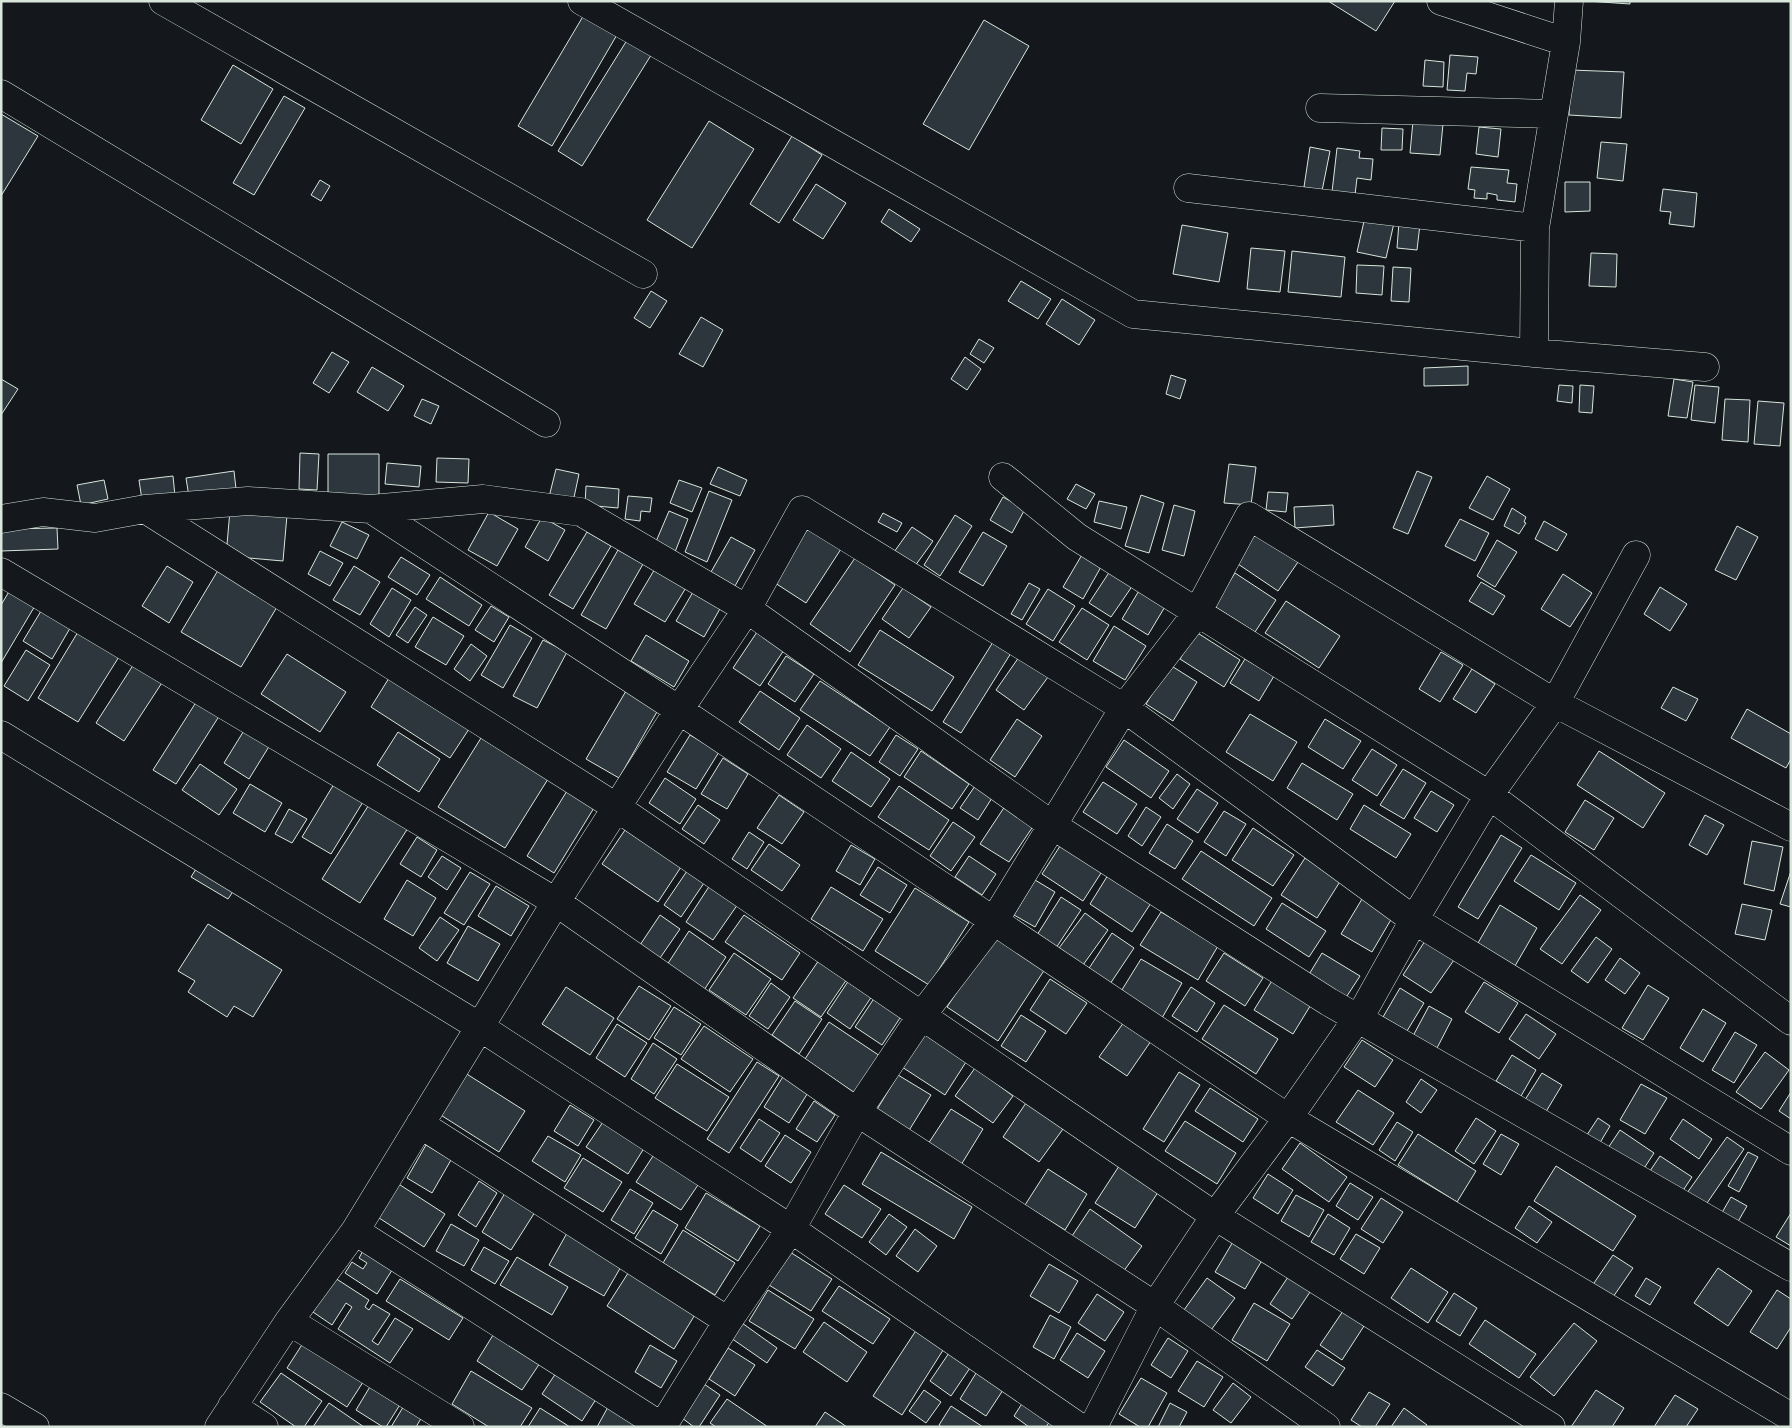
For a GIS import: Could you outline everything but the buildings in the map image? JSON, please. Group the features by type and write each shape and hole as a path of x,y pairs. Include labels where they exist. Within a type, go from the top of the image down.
{"street":[{"path":"163,1 643,274"},
{"path":"582,1 1132,314 1534,353 1705,367"},
{"path":"1441,1 1566,42"},
{"path":"1534,353 1535,228 1552,114 1566,42 1569,1"},
{"path":"1,94 546,423"},
{"path":"1320,108 1552,114"},
{"path":"1188,188 1535,228"},
{"path":"1003,477 1077,537 1489,794 1791,1021"},
{"path":"1,519 43,512 95,518 145,508 248,500 371,509 483,499 581,512 747,610 1052,825 1329,1002 1791,1267"},
{"path":"145,508 616,807 1215,1216 1551,1427"},
{"path":"371,509 679,710 1288,1118 1791,1417"},
{"path":"264,1427 225,1416 289,1321 355,1231 556,902 679,710 747,610 802,510 1124,708 1414,920 1791,1151"},
{"path":"355,1231 662,1426 728,1321 791,1229 857,1112 922,1015 994,921 1124,708 1197,613 1249,516 1555,703 1791,827"},
{"path":"1093,1427 1155,1306 1215,1216 1288,1118 1358,1018 1489,794 1555,703 1636,555"},
{"path":"1,572 556,902 857,1112 1155,1306 1326,1427"},
{"path":"1,735 480,1027 791,1229 1079,1427"},
{"path":"420,1124 728,1321"},
{"path":"289,1321 460,1427"},
{"path":"1,1407 35,1427"}]}
